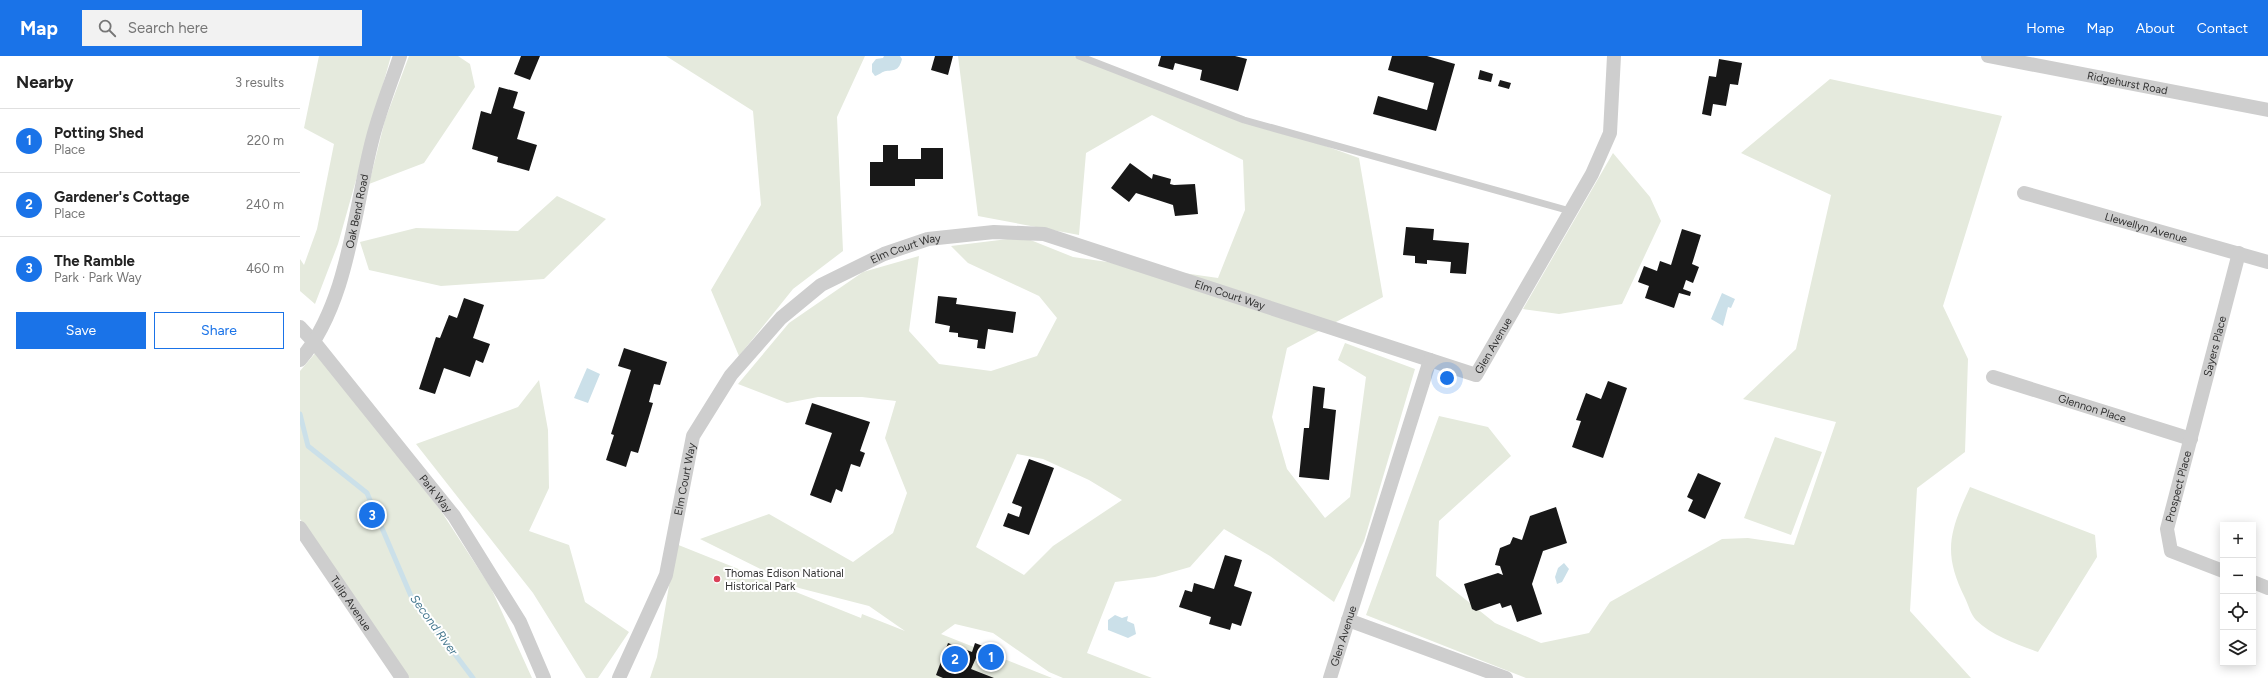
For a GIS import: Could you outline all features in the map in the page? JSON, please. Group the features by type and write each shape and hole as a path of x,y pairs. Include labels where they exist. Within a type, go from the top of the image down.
{"street":[{"name":"Oak Bend Road","path":"300,360 315,343 343,273 373,136 400,56"},
{"name":"Glen Avenue","path":"1330,678 1430,360 1476,375 1592,174 1610,132 1614,56"},
{"name":"Ridgehurst Road","path":"1988,56 2268,110"},
{"name":"Llewellyn Avenue","path":"2024,193 2268,262"},
{"name":"Elm Court Way","path":"619,678 666,575 692,436 731,375 781,318 821,285 884,254 928,239 994,232 1044,234 1430,360"},
{"name":"Sayers Place","path":"2191,439 2239,253"},
{"name":"Park Way","path":"300,327 315,343 454,516 520,622 544,678"},
{"name":"Glennon Place","path":"1994,377 2191,439"},
{"name":"Prospect Place","path":"2191,439 2167,528 2168,540 2171,551 2220,570"},
{"name":"Tulip Avenue","path":"300,528 402,678"},
{"path":"2256,583 2268,588"},
{"path":"1348,620 1506,678"}],"lane":[{"path":"1079,56 1244,120 1570,212"}],"shaded area":[{"path":"319,56 391,56 338,244 315,304 300,291 300,259 304,265 317,229 334,144 304,128"},
{"path":"409,56 458,56 470,64 475,87 424,163 369,184 385,120"},
{"path":"666,56 865,56 837,117 843,251 793,289 739,356 711,290 761,205 753,111"},
{"path":"958,56 1074,56 1359,158 1383,297 1287,348 1272,417 1287,469 1325,518 1350,497 1366,377 1338,360 1345,343 1415,369 1364,541 1334,602 1270,556 1224,529 1190,567 1155,577 1115,582 1087,653 1152,678 1063,678 1049,672 993,633 955,624 941,634 1052,678 650,678 657,657 676,544 861,618 862,614 905,631 869,606 799,588 700,539 769,514 853,562 893,533 907,493 885,438 896,401 862,397 818,397 787,403 738,384 789,323 863,272 919,256 909,331 939,364 991,371 1037,356 1057,318 1039,296 968,263 951,246 1023,237 1073,257 1218,278 1245,210 1243,160 1152,115 1086,153 1079,235 978,216","holes":["1017,454 1043,459 1089,480 1122,500 1053,546 1024,575 976,547"]},
{"path":"1830,79 2002,116 1943,306 1968,359 1965,452 1917,488 1910,611 1971,678 1526,678 1366,615 1439,416 1488,427 1511,456 1439,521 1436,576 1495,623 1541,643 1589,633 1610,602 1722,539 1748,538 1794,545 1836,422 1743,399 1796,349 1831,195 1741,153"},
{"path":"1613,153 1650,197 1661,221 1622,304 1559,314 1523,309"},
{"path":"557,196 606,219 544,279 441,286 369,270 360,242 416,228 518,231"},
{"path":"317,351 441,511 491,588 532,678 407,678 300,519 300,371"},
{"path":"539,380 548,430 549,488 529,531 569,545 585,602 629,632 598,678 586,678 533,593 416,444 518,407"},
{"path":"1775,437 1822,452 1791,535 1744,518"},
{"path":"1970,487 2095,535 2097,557 2038,652 2005,639 1982,626 1973,615 1958,582 1953,567 1951,542 1958,516"}],"water":[{"path":"884,56 900,56 902,59 900,65 897,69 885,71 875,76 872,72 872,64 876,59 883,58"},
{"path":"1722,293 1735,299 1731,308 1728,307 1723,326 1711,319"},
{"path":"587,368 600,374 588,403 574,398"},
{"path":"1564,563 1569,569 1562,582 1557,584 1555,577 1558,568"},
{"path":"1115,615 1122,618 1128,616 1127,621 1134,624 1136,634 1128,638 1108,630 1108,620"}],"building":[{"path":"521,56 540,56 530,80 514,74"},
{"path":"935,56 953,56 948,75 931,70"},
{"path":"1161,56 1235,56 1247,59 1238,91 1200,80 1202,70 1175,63 1173,70 1158,66"},
{"path":"1392,56 1427,56 1455,64 1436,131 1373,114 1378,96 1427,110 1434,83 1388,70"},
{"path":"1719,59 1742,63 1738,85 1730,84 1726,106 1713,104 1711,116 1702,114 1709,76 1716,77"},
{"path":"1480,70 1493,74 1491,82 1478,79"},
{"path":"1500,80 1511,83 1509,89 1498,86"},
{"path":"499,87 518,92 513,108 525,112 517,139 537,145 529,171 497,162 498,157 472,149 481,111 491,114"},
{"path":"883,145 898,145 898,159 921,159 921,148 943,148 943,179 915,179 915,186 870,186 870,162 883,162"},
{"path":"1130,163 1152,179 1153,174 1171,179 1170,184 1174,185 1195,184 1198,214 1175,216 1173,205 1136,193 1129,202 1111,188"},
{"path":"1406,227 1434,229 1433,240 1469,243 1466,274 1450,273 1451,262 1427,260 1427,264 1415,263 1415,256 1403,255"},
{"path":"1682,229 1701,235 1692,264 1699,267 1693,283 1686,280 1683,289 1691,292 1690,296 1679,293 1674,308 1645,298 1649,286 1638,282 1644,266 1657,271 1660,261 1671,265"},
{"path":"938,296 957,298 956,304 1016,312 1013,333 988,329 985,349 977,348 978,340 958,337 958,333 949,332 950,326 935,323"},
{"path":"464,298 484,305 473,338 490,344 483,363 476,360 470,377 444,368 435,394 419,389 436,337 440,338 449,315 457,318"},
{"path":"624,348 667,362 660,385 654,384 649,402 653,403 638,453 631,451 626,467 606,460 614,435 611,434 631,370 618,366"},
{"path":"1608,381 1627,388 1603,458 1572,447 1581,421 1576,420 1586,393 1601,399"},
{"path":"1313,386 1325,388 1323,408 1336,410 1329,480 1299,477 1304,428 1309,428"},
{"path":"812,403 870,422 860,451 865,453 860,467 851,464 842,492 836,489 831,503 810,495 832,433 805,424"},
{"path":"1029,459 1054,468 1029,535 1003,526 1008,513 1019,517 1022,507 1012,503"},
{"path":"1698,473 1721,483 1705,519 1688,511 1693,500 1687,497"},
{"path":"1556,507 1567,543 1543,551 1532,584 1542,614 1517,622 1511,605 1502,608 1500,603 1476,611 1472,609 1464,584 1498,573 1503,575 1500,566 1495,565 1500,548 1510,544 1513,537 1522,540 1530,516"},
{"path":"1225,555 1242,560 1234,586 1252,592 1241,626 1232,623 1230,630 1209,624 1211,617 1179,607 1185,590 1192,592 1194,583 1214,589"},
{"path":"948,643 972,652 975,643 1001,653 996,666 976,658 971,669 994,678 943,678 936,675"}],"waterway":[{"name":"Second River","path":"300,414 308,446 367,493 411,596 473,678"}],"place":[{"name":"The Ramble","path":"372,515"},
{"name":"Thomas Edison National Historical Park","path":"717,579"},
{"name":"Potting Shed","path":"991,657"},
{"name":"Gardener's Cottage","path":"955,659"}]}
